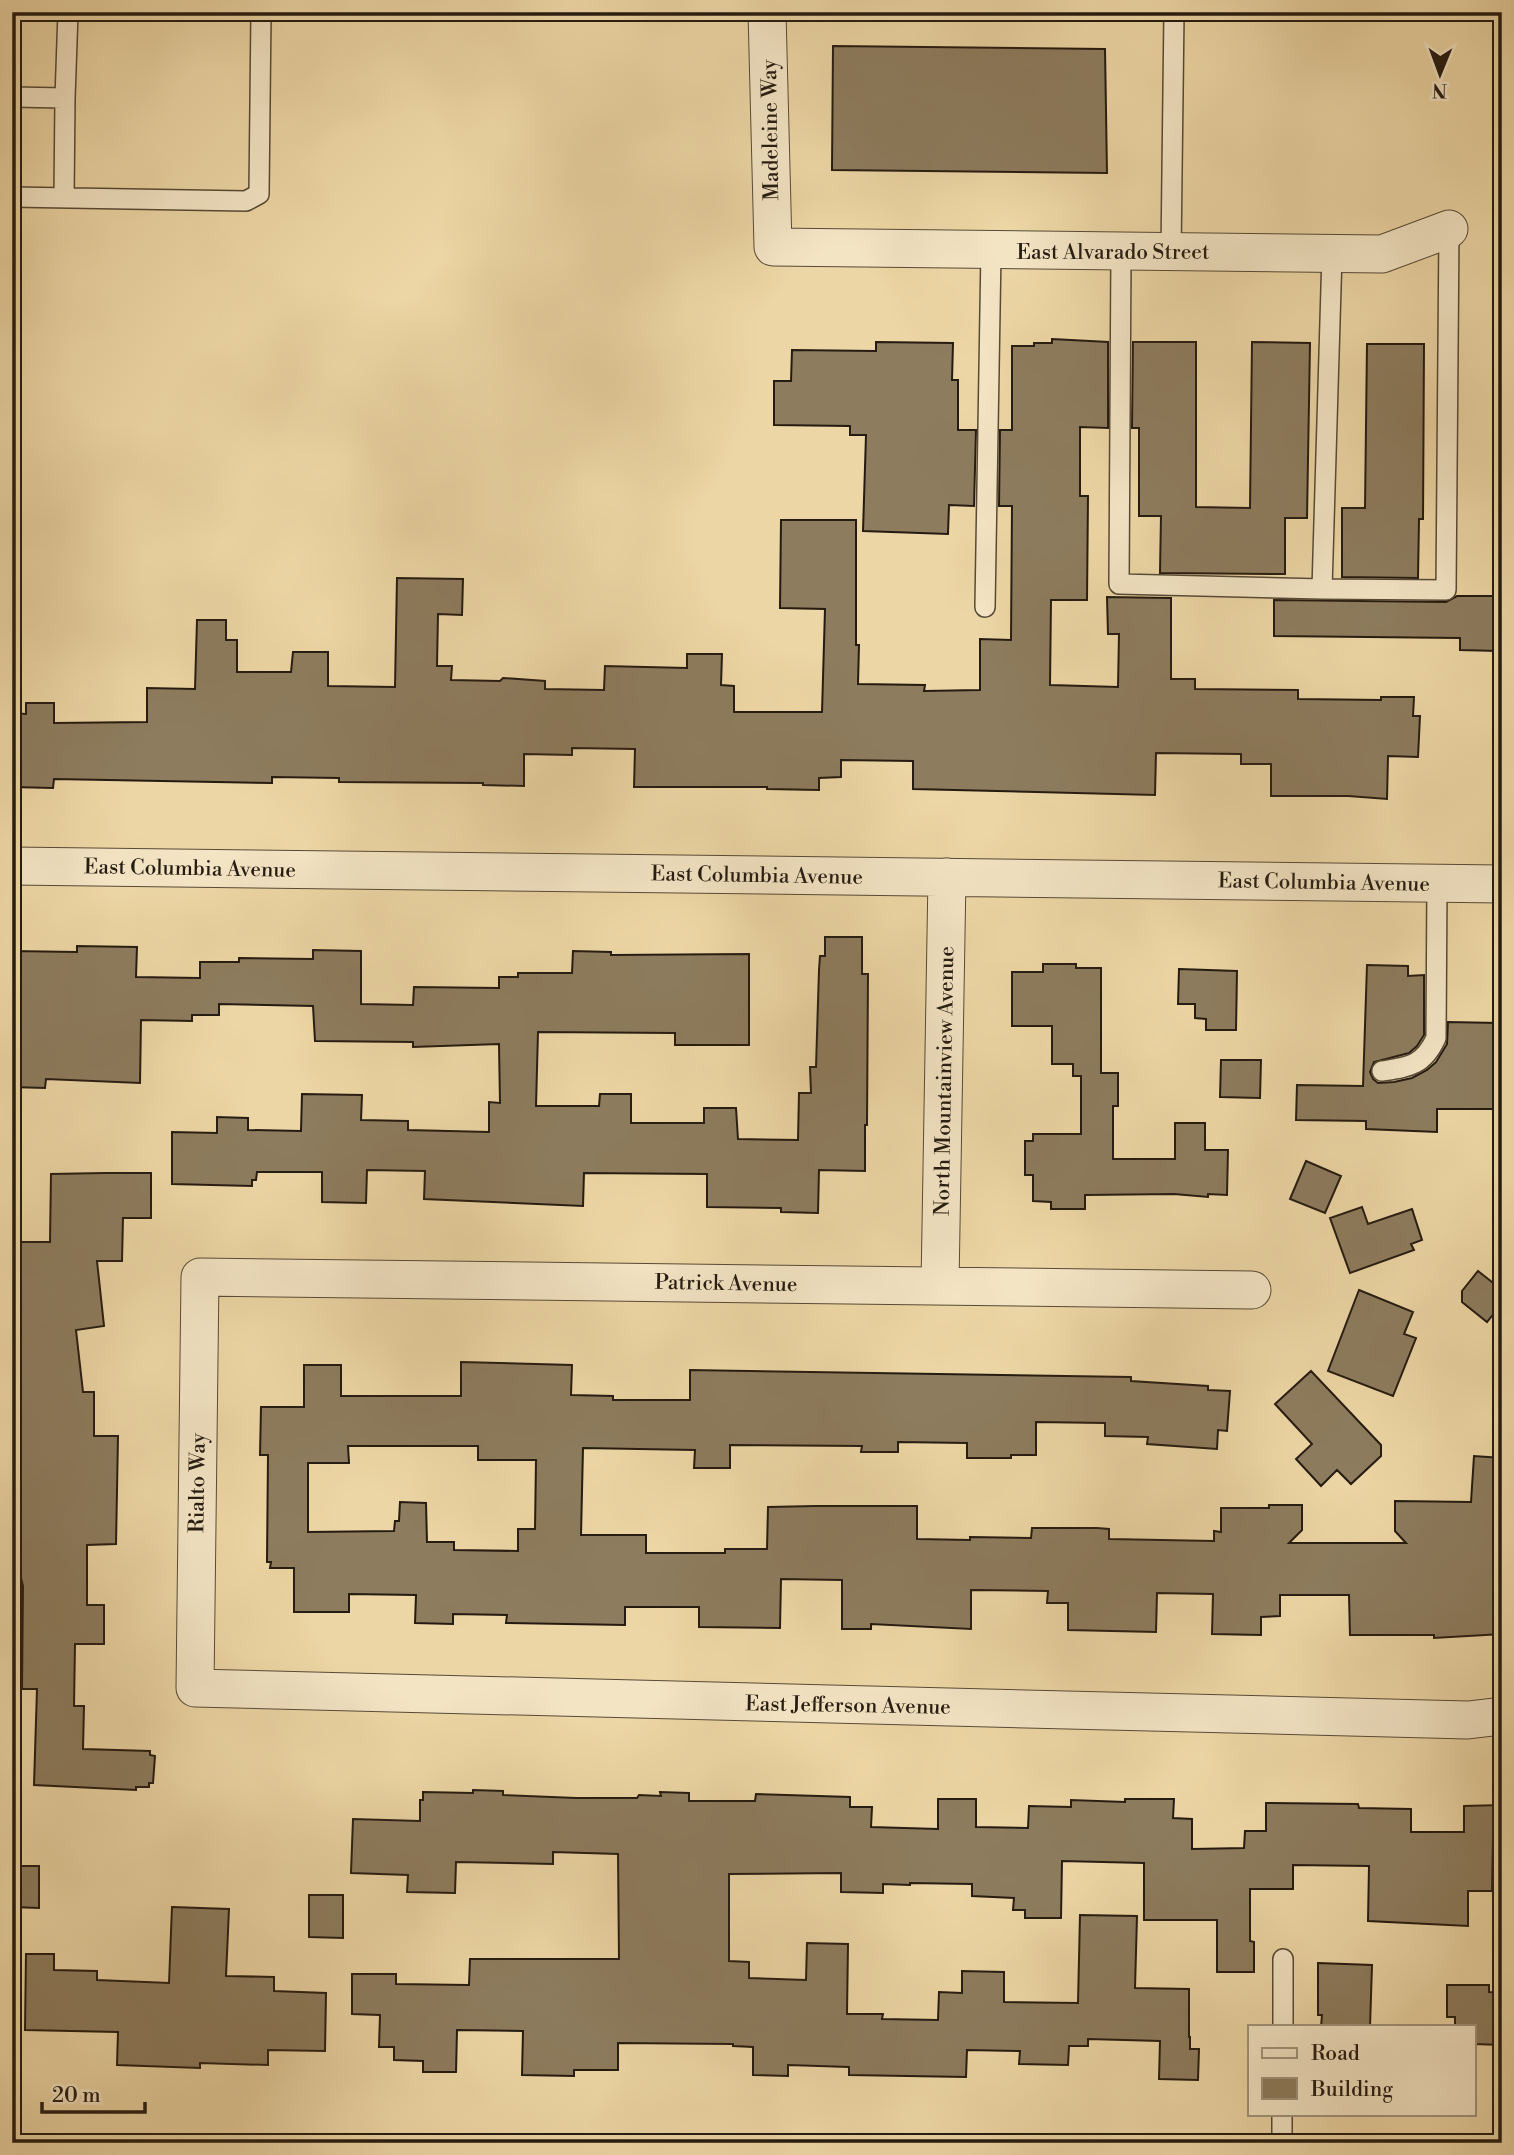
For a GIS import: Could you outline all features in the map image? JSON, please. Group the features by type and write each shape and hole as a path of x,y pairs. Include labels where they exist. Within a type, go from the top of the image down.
{"street":[{"name":"Madeleine Way","path":"767,12 773,247"},
{"name":"East Alvarado Street","path":"773,247 1382,254 1449,229"},
{"name":"East Columbia Avenue","path":"12,866 1502,884"},
{"name":"North Mountainview Avenue","path":"940,1285 947,877"},
{"name":"Patrick Avenue","path":"200,1278 1252,1290"},
{"name":"Rialto Way","path":"195,1688 200,1278"},
{"name":"East Jefferson Avenue","path":"195,1688 1468,1720 1502,1716"}],"lane":[{"path":"64,198 68,12"},
{"path":"12,197 246,201 259,194 261,12"},
{"path":"1171,253 1174,12"},
{"path":"12,97 65,98"},
{"path":"1121,252 1119,584 1446,590 1449,229"},
{"path":"985,607 991,251"},
{"path":"1322,589 1332,254"},
{"path":"1382,1071 1412,1066 1430,1052 1436,1038 1437,883"},
{"path":"1283,1959 1283,2025"},
{"path":"1282,2116 1282,2143"}],"building":[{"path":"833,46 1105,49 1107,173 832,170"},
{"path":"1052,339 1108,342 1108,428 1080,427 1080,496 1088,496 1087,600 1051,600 1050,685 1118,687 1119,634 1108,634 1107,597 1171,598 1171,679 1195,679 1195,689 1298,690 1298,699 1381,700 1381,697 1414,697 1413,716 1420,716 1418,757 1388,756 1387,799 1271,796 1271,764 1241,764 1241,754 1156,753 1155,795 913,789 913,761 841,760 841,777 819,778 819,790 767,787 634,787 635,749 572,748 572,755 524,754 524,786 483,783 339,782 339,778 272,777 272,783 54,779 53,788 12,787 12,713 26,714 26,703 54,703 54,723 147,722 147,688 195,689 197,620 226,620 226,640 237,640 237,672 291,672 293,652 328,652 328,686 395,687 397,578 463,579 462,615 438,614 437,666 452,666 451,680 500,681 503,678 545,681 545,689 604,690 605,666 687,668 687,654 722,654 721,685 734,686 734,712 822,712 825,609 780,608 781,520 856,520 858,684 925,685 924,691 980,690 980,639 1011,640 1012,506 999,506 1000,430 1012,430 1012,346 1052,343"},
{"path":"876,342 953,343 952,380 958,380 958,430 976,430 974,506 949,505 948,534 863,531 866,435 850,435 850,426 774,425 774,381 791,381 792,350 876,351"},
{"path":"1133,342 1196,342 1196,507 1250,508 1252,342 1310,343 1307,518 1285,518 1285,574 1160,573 1161,516 1139,516 1139,428 1132,428"},
{"path":"1367,344 1424,344 1423,519 1419,519 1418,578 1342,577 1342,508 1365,508"},
{"path":"1457,596 1498,596 1498,651 1460,650 1460,638 1274,636 1274,600 1446,602"},
{"path":"825,937 862,937 862,974 868,974 867,1125 865,1171 819,1170 818,1213 781,1212 781,1208 707,1207 707,1174 584,1173 583,1206 424,1199 425,1171 367,1170 366,1203 322,1202 322,1172 257,1172 252,1186 172,1184 172,1132 217,1133 217,1117 248,1118 248,1130 301,1131 302,1094 362,1095 361,1120 408,1121 408,1130 489,1132 489,1102 500,1103 499,1044 413,1047 413,1042 315,1041 313,1006 219,1004 219,1015 192,1015 192,1021 141,1020 140,1083 46,1079 45,1088 12,1087 12,951 77,952 77,946 137,947 136,977 200,978 200,962 239,962 239,958 313,959 313,950 361,951 361,1004 413,1005 414,987 499,988 499,977 518,977 518,973 572,973 573,951 611,952 611,955 749,954 749,1045 675,1045 675,1033 538,1032 536,1106 599,1106 600,1094 631,1094 631,1123 704,1123 704,1108 736,1108 738,1139 798,1140 799,1093 811,1093 810,1067 816,1067 819,970 820,956 825,956"},
{"path":"1043,964 1076,964 1076,968 1101,968 1101,1073 1118,1073 1118,1106 1113,1106 1113,1159 1175,1159 1175,1123 1205,1123 1205,1150 1228,1150 1227,1195 1085,1195 1085,1209 1051,1209 1051,1202 1033,1201 1033,1175 1025,1175 1025,1141 1033,1141 1033,1134 1081,1134 1081,1076 1073,1076 1073,1064 1052,1064 1052,1026 1012,1026 1012,972 1043,972"},
{"path":"1367,965 1408,966 1408,976 1424,975 1424,1035 1409,1053 1374,1062 1370,1072 1373,1079 1378,1083 1394,1082 1412,1078 1427,1070 1436,1062 1447,1044 1448,1022 1499,1023 1502,1047 1502,1109 1437,1109 1437,1132 1366,1129 1366,1121 1296,1120 1297,1085 1363,1086"},
{"path":"1179,969 1237,971 1236,1030 1206,1030 1206,1019 1195,1018 1195,1004 1178,1004"},
{"path":"1221,1060 1261,1060 1260,1098 1220,1097"},
{"path":"1306,1161 1341,1176 1325,1213 1290,1199"},
{"path":"151,1173 151,1218 123,1218 122,1261 97,1261 104,1326 76,1330 83,1392 94,1392 94,1436 118,1436 116,1544 87,1545 87,1605 104,1605 104,1644 75,1644 74,1706 84,1706 83,1749 150,1751 150,1755 155,1756 153,1783 149,1783 149,1787 136,1787 136,1790 34,1785 37,1689 22,1689 23,1586 12,1542 18,1343 12,1343 12,1242 50,1242 51,1174"},
{"path":"1362,1207 1368,1224 1412,1209 1422,1240 1411,1244 1414,1250 1350,1273 1330,1218"},
{"path":"1478,1271 1502,1290 1502,1303 1487,1322 1462,1302 1462,1291"},
{"path":"1359,1290 1413,1312 1404,1334 1416,1338 1393,1396 1328,1371"},
{"path":"461,1362 572,1365 571,1395 613,1396 613,1400 690,1400 690,1370 1131,1377 1131,1381 1208,1386 1208,1390 1230,1391 1227,1431 1218,1430 1217,1449 1147,1444 1148,1437 1105,1436 1105,1423 1036,1422 1036,1455 1011,1455 1011,1458 967,1458 967,1443 898,1442 898,1452 861,1452 862,1446 730,1445 730,1468 694,1468 695,1450 583,1448 581,1535 646,1535 646,1553 725,1553 725,1549 767,1549 768,1507 917,1506 917,1539 1031,1538 1032,1528 1097,1528 1109,1529 1109,1539 1214,1541 1214,1531 1221,1532 1221,1508 1302,1505 1302,1530 1289,1543 1406,1543 1395,1531 1395,1501 1471,1502 1474,1456 1502,1458 1502,1634 1434,1638 1434,1635 1350,1635 1349,1595 1280,1595 1280,1616 1261,1617 1261,1635 1212,1634 1213,1594 1157,1593 1156,1632 1068,1630 1068,1603 1047,1603 1048,1591 971,1590 971,1629 871,1624 871,1629 842,1629 842,1580 781,1579 780,1628 699,1627 699,1607 625,1607 625,1625 506,1623 507,1615 453,1614 453,1624 415,1623 416,1595 349,1594 349,1612 294,1612 294,1568 270,1568 271,1562 267,1562 268,1455 260,1455 261,1407 304,1407 304,1365 341,1365 341,1396 461,1396","holes":["348,1446 478,1446 478,1460 536,1460 535,1529 518,1529 518,1551 454,1550 454,1542 427,1542 426,1503 400,1502 399,1521 395,1521 394,1531 308,1532 308,1463 349,1463"]},
{"path":"1311,1371 1381,1445 1381,1456 1351,1484 1337,1470 1321,1486 1296,1459 1312,1444 1275,1404"},
{"path":"473,1790 503,1791 503,1795 576,1798 637,1798 639,1795 661,1796 660,1792 689,1793 689,1801 755,1801 756,1794 850,1797 850,1807 872,1807 871,1827 938,1829 938,1799 976,1799 976,1827 1028,1828 1029,1806 1071,1807 1071,1800 1125,1802 1125,1799 1174,1799 1173,1818 1192,1819 1192,1849 1244,1848 1245,1831 1266,1831 1266,1803 1358,1804 1359,1808 1411,1809 1411,1832 1464,1832 1464,1806 1502,1805 1502,1837 1493,1837 1492,1891 1468,1891 1468,1926 1368,1921 1369,1866 1293,1865 1293,1889 1250,1889 1250,1941 1254,1942 1254,1972 1217,1972 1217,1920 1144,1920 1144,1863 1062,1861 1061,1918 1025,1918 1025,1910 1013,1910 1014,1898 972,1896 972,1884 883,1884 883,1893 841,1892 841,1873 729,1874 729,1961 749,1962 749,1978 806,1980 807,1943 848,1944 847,2014 883,2014 882,2019 938,2020 939,1992 962,1993 962,1971 1004,1972 1004,2002 1078,2003 1080,1915 1137,1916 1135,1988 1189,1989 1190,2049 1199,2049 1198,2080 1159,2079 1160,2041 1088,2039 1088,2046 1069,2046 1068,2065 1019,2064 1020,2051 967,2050 966,2077 849,2075 849,2067 788,2065 788,2076 753,2075 753,2047 733,2044 618,2043 618,2070 574,2070 574,2076 522,2075 523,2031 457,2030 456,2072 423,2072 423,2061 394,2060 394,2047 379,2047 380,2015 352,2014 352,1974 396,1974 396,1984 469,1985 470,1959 619,1959 618,1854 553,1852 553,1864 456,1862 455,1893 407,1892 408,1875 351,1873 353,1819 420,1821 420,1800 423,1800 423,1792 473,1793"},
{"path":"12,1866 39,1866 39,1908 12,1907"},
{"path":"309,1895 343,1895 343,1938 309,1937"},
{"path":"172,1907 229,1909 226,1976 274,1977 274,1991 326,1993 325,2051 268,2050 268,2065 200,2063 200,2068 117,2065 118,2032 25,2030 26,1954 54,1954 54,1970 97,1971 97,1980 169,1983"},
{"path":"1318,1963 1372,1965 1370,2025 1321,2025 1322,2015 1318,2015"},
{"path":"1447,1985 1489,1985 1489,1992 1502,1993 1502,2045 1476,2044 1476,2025 1455,2025 1455,2017 1447,2017"}]}
